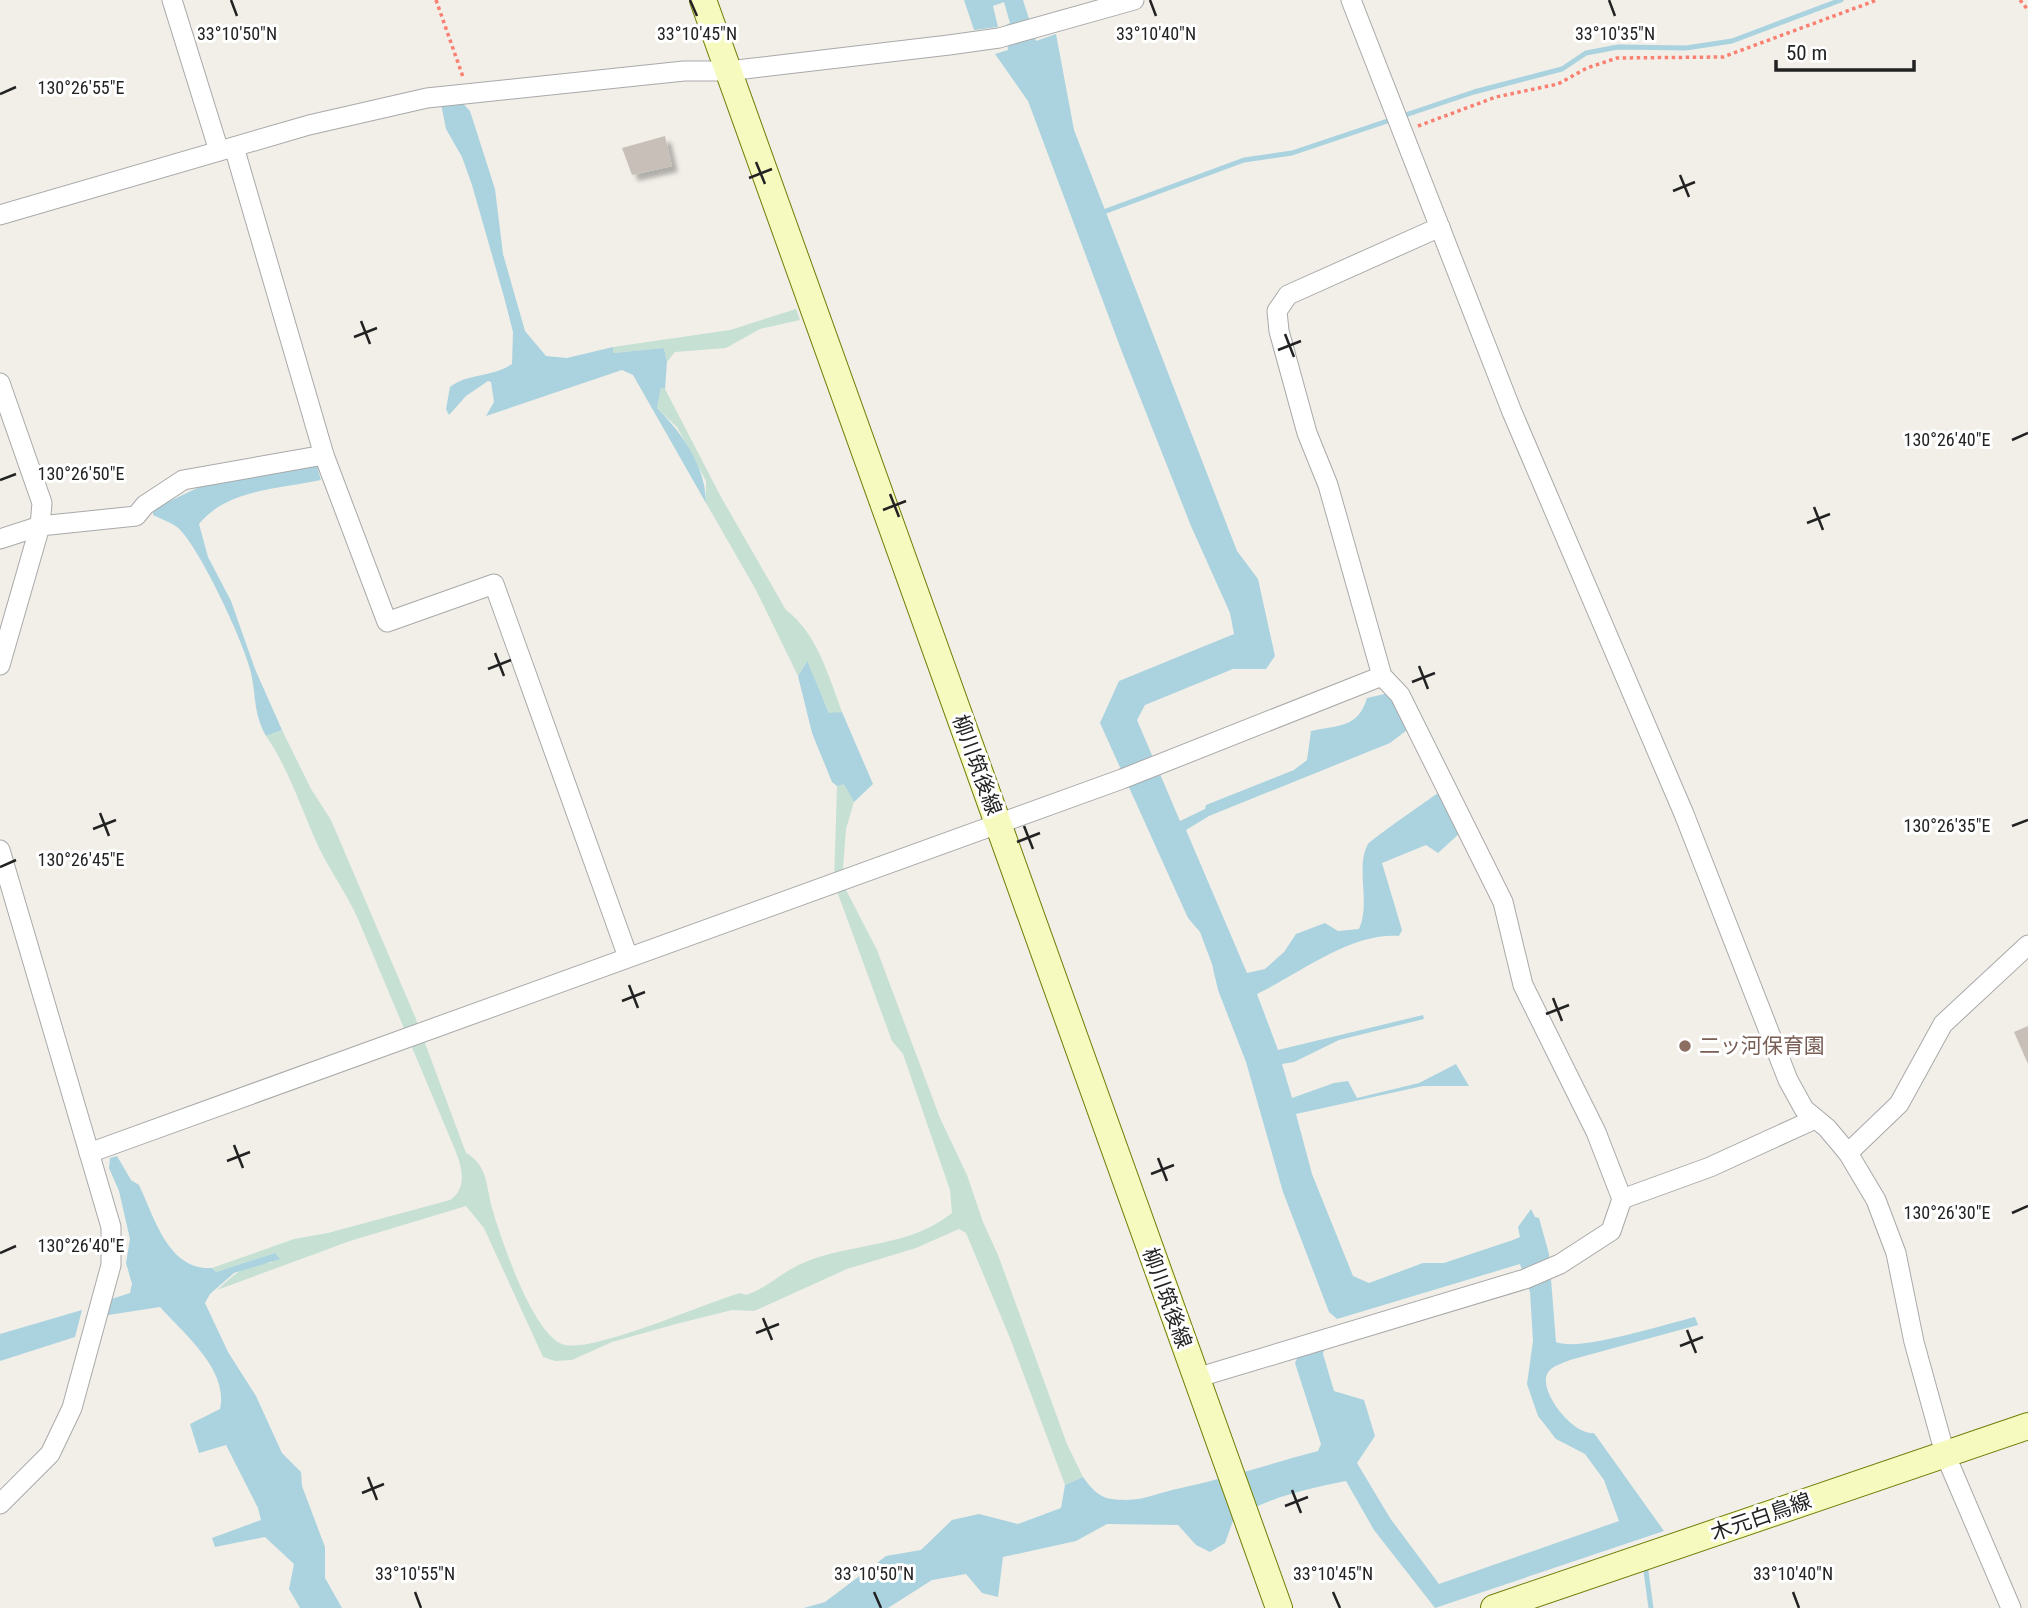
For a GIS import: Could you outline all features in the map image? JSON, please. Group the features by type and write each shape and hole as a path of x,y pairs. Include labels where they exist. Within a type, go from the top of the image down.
{"main road":[{"name":"柳川筑後線","path":"703,0 1279,1608"},
{"name":"木元白鳥線","path":"1494,1608 2028,1426"}],"street":[{"path":"172,0 227,149 324,455 387,622 494,584 628,957"},
{"path":"0,215 227,149 427,98 684,71 728,71 999,38 1134,0"},
{"path":"1351,0 1512,412 1684,814 1788,1080 1804,1109 1846,1150 1876,1200 1896,1253 1914,1342 1945,1454 2011,1608"},
{"path":"1196,1378 1525,1279 1560,1264 1611,1231 1622,1199 1596,1132 1523,985 1503,902 1400,695 1382,676 1328,485 1307,433 1279,331 1277,311 1288,295 1440,227"},
{"path":"0,383 41,503 40,526 0,665"},
{"path":"0,539 40,526 136,516 145,505 183,480 324,455"},
{"path":"89,1153 1122,779 1382,676"},
{"path":"0,850 111,1227 111,1265 72,1408 50,1454 0,1504"},
{"path":"1846,1150 1899,1104 1943,1024 2028,945"},
{"path":"1622,1199 1821,1123"}],"path":[{"path":"436,0 463,94"},
{"path":"1403,131 1496,97 1558,84 1587,68 1616,58 1723,57 1877,0"},
{"path":"2020,0 2028,10"}],"green space":[{"path":"796,309 800,320 760,329 726,348 675,352 667,362 664,348 613,353 613,347 730,330"},
{"path":"661,388 665,389 721,497 786,610 814,643 842,712 830,714 806,662 798,676 756,590 706,503 706,481 677,427 657,408"},
{"path":"282,730 311,789 331,820 416,1019 466,1153 478,1164 485,1177 496,1222 519,1283 540,1322 551,1336 562,1344 596,1342 740,1293 746,1295 803,1263 917,1233 952,1213 950,1190 903,1054 892,1041 834,883 837,786 844,783 854,802 846,829 842,882 877,950 940,1118 967,1175 998,1255 1067,1444 1083,1477 1065,1485 1010,1338 966,1233 959,1229 916,1248 847,1269 754,1311 732,1310 676,1324 612,1342 572,1360 555,1361 543,1357 484,1228 466,1206 350,1241 217,1290 235,1274 248,1267 271,1263 275,1253 216,1272 212,1268 294,1239 328,1233 450,1200 461,1186 462,1178 455,1150 358,919 319,848 288,776 266,736"}],"water":[{"path":"964,0 1023,0 1036,41 1056,34 1074,130 1237,551 1258,579 1275,656 1266,669 1233,669 1145,705 1137,720 1180,821 1205,809 1206,805 1294,770 1307,760 1311,731 1339,726 1353,720 1367,698 1389,693 1411,727 1390,743 1209,816 1186,830 1247,973 1265,969 1284,952 1296,934 1325,923 1338,931 1359,929 1364,908 1364,853 1368,844 1443,790 1460,833 1438,853 1426,845 1382,863 1402,930 1399,936 1380,937 1344,947 1257,994 1278,1050 1423,1015 1424,1019 1339,1040 1294,1062 1282,1064 1292,1098 1334,1083 1348,1081 1357,1098 1419,1083 1456,1064 1469,1086 1423,1086 1296,1114 1312,1174 1353,1276 1369,1283 1423,1263 1444,1263 1513,1240 1520,1237 1518,1227 1531,1209 1535,1217 1539,1218 1549,1254 1556,1342 1568,1344 1603,1340 1695,1317 1698,1325 1570,1360 1554,1367 1547,1374 1548,1392 1560,1412 1577,1428 1594,1433 1664,1531 1435,1608 1374,1530 1346,1481 1288,1495 1261,1504 1234,1518 1225,1543 1210,1552 1196,1545 1178,1525 1107,1524 1076,1541 1003,1557 998,1597 982,1593 966,1574 932,1580 888,1608 804,1608 825,1602 886,1556 921,1550 952,1520 979,1514 1018,1524 1061,1508 1065,1485 1083,1477 1103,1497 1132,1500 1318,1451 1321,1444 1295,1363 1301,1349 1325,1346 1323,1354 1334,1391 1364,1400 1375,1436 1357,1463 1390,1518 1439,1584 1619,1521 1604,1480 1585,1454 1556,1439 1538,1416 1527,1384 1533,1341 1530,1292 1520,1264 1337,1319 1329,1312 1283,1192 1246,1062 1218,990 1200,932 1188,918 1100,723 1119,681 1234,634 1230,613 1191,526 1122,352 1028,101 995,54 1008,50 1006,25 1010,23 1004,2 993,6 998,27 974,30"},
{"path":"457,97 470,111 495,189 503,254 525,331 546,356 567,358 613,347 613,353 664,348 667,362 665,389 661,388 657,408 691,451 702,476 706,503 633,375 622,370 486,416 494,402 491,382 488,381 466,396 449,415 446,409 450,387 464,379 496,372 512,364 513,332 472,185 462,157 446,129 440,99"},
{"path":"317,466 321,480 239,497 211,512 199,524 208,557 231,601 255,669 282,730 266,736 255,703 246,656 219,594 186,537 177,527 153,515 153,509 210,482"},
{"path":"807,661 829,713 842,712 873,784 854,802 844,784 837,786 832,782 812,733 798,676"},
{"path":"117,1156 131,1180 139,1185 165,1239 184,1261 197,1267 212,1268 216,1272 275,1253 280,1259 234,1273 210,1294 205,1303 228,1352 256,1396 282,1453 301,1472 302,1486 325,1547 325,1578 342,1608 300,1608 289,1589 294,1564 265,1537 215,1547 212,1538 261,1520 258,1508 226,1445 199,1453 190,1424 220,1409 218,1380 192,1341 160,1307 102,1316 105,1301 130,1293 132,1284 126,1263 130,1239 119,1191 109,1168 110,1158"},
{"path":"82,1310 75,1337 0,1361 0,1334"}],"building":[{"path":"665,136 672,166 632,175 622,148"},
{"path":"2028,1026 2028,1064 2014,1032"}],"waterway":[{"path":"1098,214 1244,160 1292,153 1474,92 1562,69 1586,53 1618,47 1686,48 1732,41 1841,0"},
{"path":"1645,1564 1651,1608"}],"place":[{"name":"二ッ河保育園","path":"1685,1046"}]}
